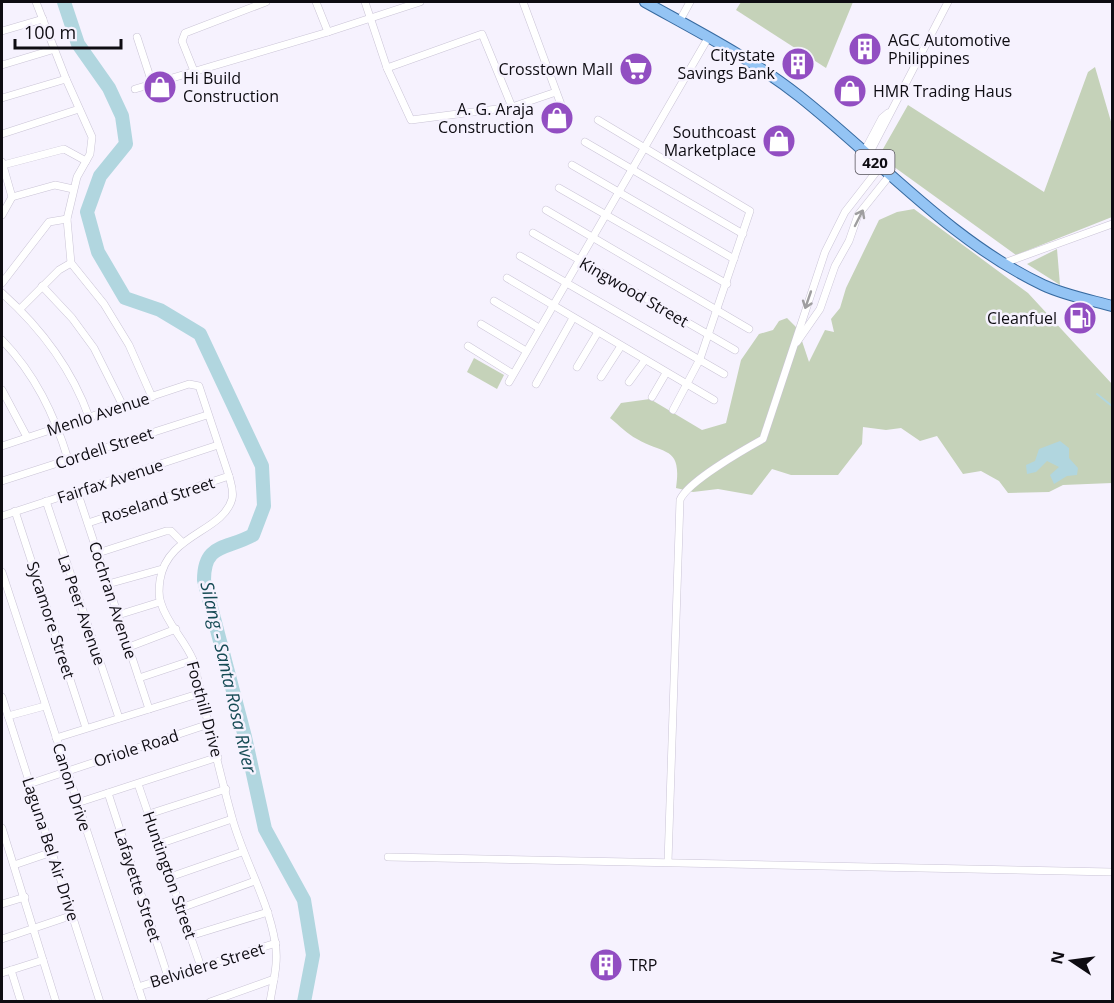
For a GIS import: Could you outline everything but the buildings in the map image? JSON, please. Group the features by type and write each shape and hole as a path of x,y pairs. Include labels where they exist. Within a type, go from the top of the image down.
{"main road":[{"name":"420","path":"645,2 708,38 797,94 880,167 1004,263 1045,286 1113,306"}],"street":[{"path":"36,2 92,137 90,154 74,189 67,219 71,263 104,304 129,345 152,397"},
{"path":"194,71 182,41 185,33 266,2"},
{"path":"316,2 328,32"},
{"path":"365,2 387,68 411,120 512,107 556,92"},
{"path":"135,89 372,19 420,2"},
{"path":"523,2 566,118"},
{"path":"679,22 690,2"},
{"path":"866,154 948,2"},
{"path":"2,31 43,19"},
{"path":"387,68 482,34 512,107"},
{"path":"137,37 152,83"},
{"path":"468,346 511,378 630,169 708,38"},
{"path":"2,65 55,49"},
{"path":"2,98 66,79"},
{"path":"2,134 79,109"},
{"path":"598,120 747,208 750,215 700,359 673,410"},
{"path":"585,142 743,234"},
{"path":"12,197 2,163 64,149 86,161"},
{"path":"572,165 734,259"},
{"path":"668,862 680,500 691,488 732,456 763,439 825,252 845,212 880,167"},
{"path":"792,349 820,309 835,266 849,241 858,215 890,175"},
{"path":"2,215 12,197 55,185 74,189"},
{"path":"559,188 727,284"},
{"path":"546,210 749,328"},
{"path":"2,283 49,222 67,219"},
{"path":"1004,263 1113,224"},
{"name":"Kingwood Street","path":"533,233 735,350"},
{"path":"520,256 724,374"},
{"path":"20,309 42,286 71,263"},
{"path":"507,278 714,400"},
{"path":"42,286 72,318 94,348 123,406"},
{"path":"2,293 20,309 67,366 89,417"},
{"path":"494,301 539,328"},
{"path":"536,384 573,318"},
{"path":"481,324 526,351"},
{"path":"577,367 598,332"},
{"path":"2,340 38,386 58,428 68,459"},
{"path":"601,377 621,345"},
{"path":"629,382 645,360"},
{"path":"652,397 666,373"},
{"name":"Menlo Avenue","path":"2,446 194,384 199,386 207,415"},
{"path":"2,390 27,437"},
{"path":"118,615 160,602 162,569 182,542 225,511 233,491 207,415"},
{"name":"Cordell Street","path":"2,481 207,415"},
{"name":"Fairfax Avenue","path":"2,516 218,445"},
{"name":"Roseland Street","path":"88,523 229,476"},
{"name":"Cochran Avenue","path":"77,491 149,709"},
{"name":"La Peer Avenue","path":"46,501 119,718"},
{"name":"Sycamore Street","path":"15,512 86,728"},
{"path":"98,553 166,531 171,531 182,542"},
{"path":"108,584 162,569"},
{"name":"Canon Drive","path":"2,572 143,1002"},
{"name":"Foothill Drive","path":"160,602 193,660 232,819 268,912 276,943 277,962 270,1002"},
{"path":"129,647 176,629"},
{"path":"139,678 193,660"},
{"path":"56,738 201,693"},
{"name":"Laguna Bel Air Drive","path":"2,698 100,1002"},
{"path":"8,716 45,706"},
{"name":"Oriole Road","path":"29,784 209,724"},
{"path":"77,803 218,757"},
{"name":"Huntington Street","path":"138,784 201,967"},
{"path":"148,814 226,789"},
{"name":"Lafayette Street","path":"108,793 168,977"},
{"path":"159,844 232,819"},
{"path":"2,828 56,1002"},
{"path":"14,865 52,852"},
{"path":"170,877 243,852"},
{"path":"388,857 1113,872"},
{"path":"181,908 255,881"},
{"path":"2,904 25,897"},
{"path":"190,936 268,912"},
{"path":"2,939 73,915"},
{"name":"Belvidere Street","path":"138,987 276,943"},
{"path":"2,973 43,960"},
{"path":"11,970 21,1002"},
{"path":"210,1002 274,979"}],"green space":[{"path":"741,2 853,2 826,68 736,10"},
{"path":"1095,67 1112,125 1112,217 1016,255 879,156 908,105 1044,192 1088,72"},
{"path":"914,209 1028,293 1112,384 1112,483 1063,485 1049,492 1008,493 999,481 981,471 963,474 937,436 920,441 901,428 886,430 863,427 862,444 838,475 791,475 772,469 752,495 718,489 693,492 676,488 677,474 674,458 663,450 633,437 610,418 621,403 650,399 702,430 726,423 741,360 759,334 773,330 779,321 787,318 798,329 809,362 825,330 834,332 831,319 840,308 846,288 879,220 897,212"},
{"path":"1057,249 1060,285 1027,264"},
{"path":"474,358 504,375 497,389 467,372"}],"water":[{"path":"1060,441 1069,448 1069,458 1078,468 1077,475 1067,476 1054,484 1050,475 1059,467 1047,461 1036,472 1027,474 1026,465 1035,461 1039,449"}],"waterway":[{"name":"Silang - Santa Rosa River","path":"64,2 78,44 109,88 122,116 126,144 100,176 87,212 98,252 125,298 160,310 200,334 262,466 264,506 253,535 212,553 205,568 204,580 245,737 265,829 304,900 313,955 304,1002"},
{"path":"1097,394 1112,406"}],"place":[{"name":"AGC Automotive Philippines","path":"865,49"},
{"name":"Citystate Savings Bank","path":"798,64"},
{"name":"Crosstown Mall","path":"636,69"},
{"name":"Hi Build Construction","path":"160,87"},
{"name":"HMR Trading Haus","path":"850,91"},
{"name":"A. G. Araja Construction","path":"557,118"},
{"name":"Southcoast Marketplace","path":"779,141"},
{"name":"Cleanfuel","path":"1080,318"},
{"name":"TRP","path":"606,965"}]}
